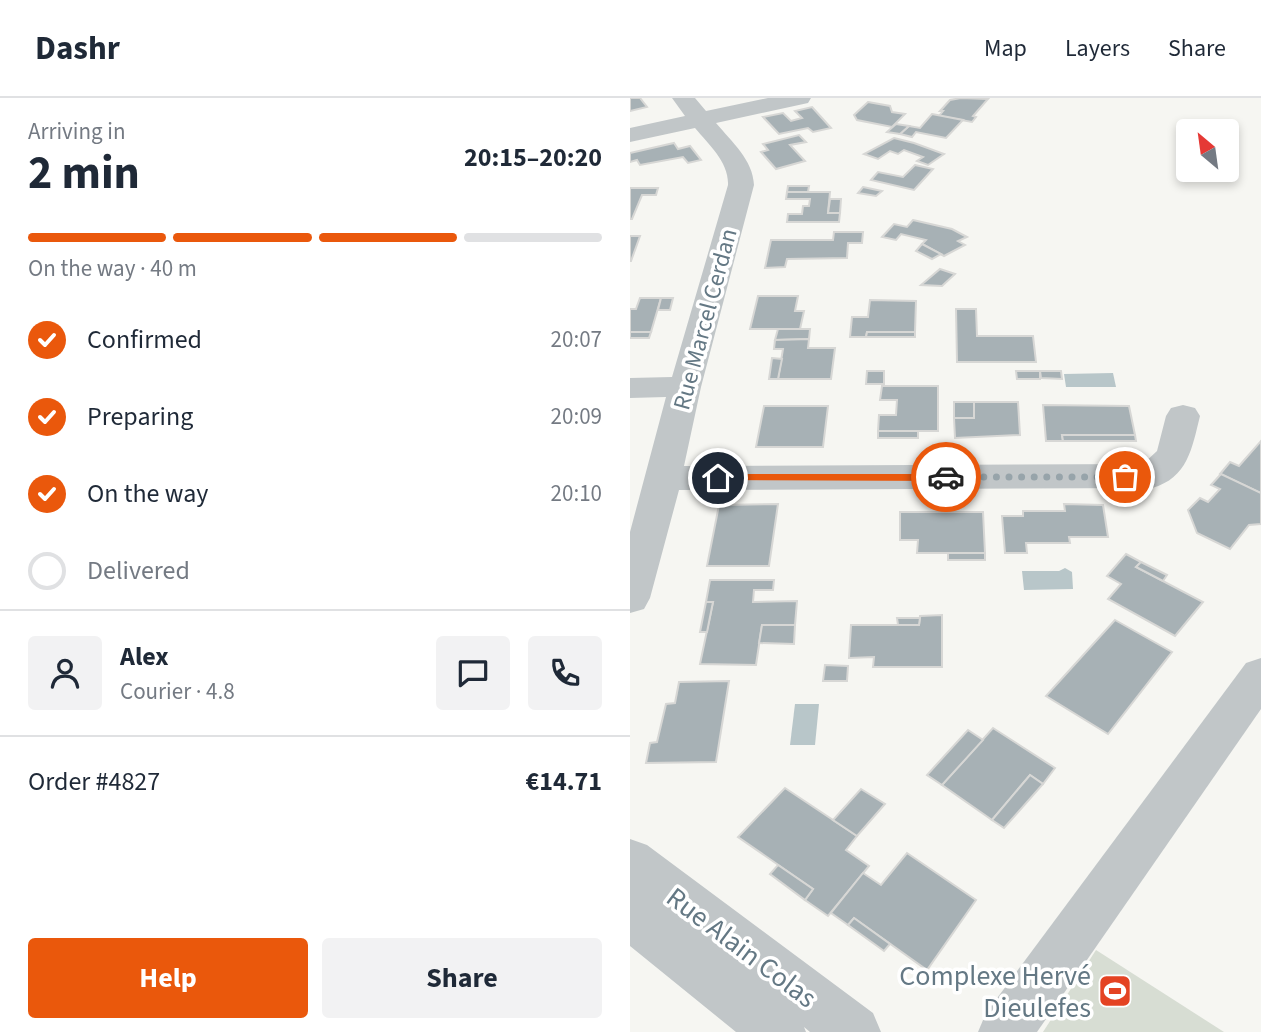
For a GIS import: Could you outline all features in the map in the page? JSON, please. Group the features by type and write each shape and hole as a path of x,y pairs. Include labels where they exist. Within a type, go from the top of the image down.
{"street":[{"path":"630,135 692,109 800,98"},
{"name":"Rue Marcel Cerdan","path":"630,598 664,478 684,387 741,185 741,172 735,161 692,109"},
{"path":"630,387 684,387"},
{"path":"664,478 1152,477 1173,456 1183,416"},
{"path":"1005,1032 1261,675"},
{"name":"Rue Alain Colas","path":"630,861 854,1032"},
{"name":"Rue Alain Colas","path":"630,915 779,1032"}],"shaded area":[{"path":"1113,373 1116,387 1066,387 1064,374"},
{"path":"1065,568 1072,572 1073,589 1024,590 1022,571 1059,571"},
{"path":"795,704 819,704 815,745 790,745"},
{"name":"Complexe Hervé Dieulefes","path":"1096,950 1224,1032 1043,1032"}],"building":[{"path":"630,98 640,98 647,107 630,111"},
{"path":"988,99 973,116 976,117 972,122 939,116 950,100"},
{"path":"868,102 890,106 892,112 905,114 892,127 857,120 854,115"},
{"path":"812,107 831,128 813,132 808,128 779,134 763,117 783,113 791,121 802,118 795,111"},
{"path":"932,114 963,120 946,138 916,132 912,137 900,134 909,126 920,128"},
{"path":"896,124 909,126 900,134 887,132"},
{"path":"799,135 806,142 790,145 805,161 776,169 761,152 768,150 763,144"},
{"path":"894,138 944,154 928,165 917,161 923,157 904,150 898,154 890,151 878,159 864,154"},
{"path":"674,143 678,149 690,146 701,160 688,163 683,157 640,165 637,160 630,162 630,153"},
{"path":"915,165 933,169 914,190 871,180 878,172 903,177"},
{"path":"788,186 809,186 808,192 787,192"},
{"path":"863,187 882,191 876,196 858,193"},
{"path":"630,188 658,188 656,195 642,195 632,219 630,219"},
{"path":"787,192 830,192 828,213 840,213 839,222 787,222 788,214 802,214 803,206 809,206 810,199 786,199"},
{"path":"830,199 841,199 840,213 828,213"},
{"path":"913,220 952,229 967,237 958,241 965,245 944,256 922,244 926,240 901,234 896,240 882,237 894,224 907,227"},
{"path":"834,232 863,232 862,243 848,243 847,258 787,259 785,267 765,268 771,240 833,240"},
{"path":"630,236 640,236 631,261 630,261"},
{"path":"922,244 941,254 932,259 916,251"},
{"path":"940,269 955,274 942,286 921,285"},
{"path":"758,296 798,296 795,311 804,311 800,329 750,329"},
{"path":"640,298 661,298 651,332 630,332 630,309 636,309"},
{"path":"661,298 673,298 670,310 658,310"},
{"path":"870,300 916,301 915,332 867,332 866,337 850,337 852,317 868,317"},
{"path":"956,309 976,309 977,336 1033,336 1036,362 957,362"},
{"path":"778,329 810,329 809,339 775,340"},
{"path":"630,332 651,332 649,338 630,338"},
{"path":"867,332 915,332 915,337 866,337"},
{"path":"809,339 808,348 835,348 831,379 778,379 783,349 774,349 775,340"},
{"path":"772,358 782,359 778,379 769,379"},
{"path":"867,371 884,371 884,384 866,384"},
{"path":"1016,371 1040,371 1040,379 1017,379"},
{"path":"1040,371 1061,371 1062,379 1041,378"},
{"path":"882,386 938,386 938,431 878,431 879,415 896,415 897,400 880,400"},
{"path":"954,402 974,402 974,418 954,418"},
{"path":"974,402 1018,402 1020,435 955,438 954,418 974,418"},
{"path":"1043,405 1129,406 1135,435 1062,435 1063,441 1046,441"},
{"path":"764,406 828,406 823,447 756,447"},
{"path":"878,431 918,431 918,438 878,438"},
{"path":"1062,435 1135,435 1136,441 1063,441"},
{"path":"1261,441 1261,493 1220,474 1230,462 1239,466"},
{"path":"1221,474 1261,493 1261,524 1249,525 1230,549 1197,533 1188,510 1200,498 1208,502 1220,489 1211,485"},
{"path":"778,504 769,566 707,566 719,505"},
{"path":"1064,504 1103,505 1108,537 1069,537 1070,543 1026,543 1027,553 1005,553 1002,516 1023,516 1023,511 1065,511"},
{"path":"900,512 983,512 985,553 917,553 918,540 900,540"},
{"path":"948,553 985,553 985,560 948,560"},
{"path":"1126,554 1141,562 1136,567 1203,602 1175,636 1108,599 1121,584 1107,576"},
{"path":"1141,562 1167,575 1163,581 1136,567"},
{"path":"710,580 774,580 773,590 754,590 753,602 797,601 795,625 762,625 756,665 700,664 713,602 706,602"},
{"path":"706,602 713,602 707,632 700,632"},
{"path":"942,615 942,667 873,667 874,657 849,658 851,625 919,625 920,616"},
{"path":"897,618 920,618 919,625 898,625"},
{"path":"1115,620 1172,652 1108,734 1046,696"},
{"path":"762,625 795,625 794,644 759,643"},
{"path":"825,665 848,666 847,681 823,681"},
{"path":"729,681 716,762 646,763 650,743 657,742 666,704 675,703 679,682"},
{"path":"993,728 1055,768 1043,784 1030,775 992,820 942,785"},
{"path":"968,730 983,740 942,785 927,775"},
{"path":"1030,775 1043,784 1004,828 992,820"},
{"path":"785,788 857,836 846,850 869,866 828,916 805,900 813,889 738,837"},
{"path":"861,789 885,804 857,836 833,820"},
{"path":"907,853 976,900 927,970 854,918 848,925 831,913 863,873 881,885"},
{"path":"778,865 813,889 805,900 770,874"},
{"path":"854,918 890,944 884,951 848,925"}],"way so far":[{"path":"946,477 1125,477"}],"place":[{"name":"Complexe Hervé Dieulefes","path":"1115,991"}],"route":[{"path":"718,478 946,477"}]}
